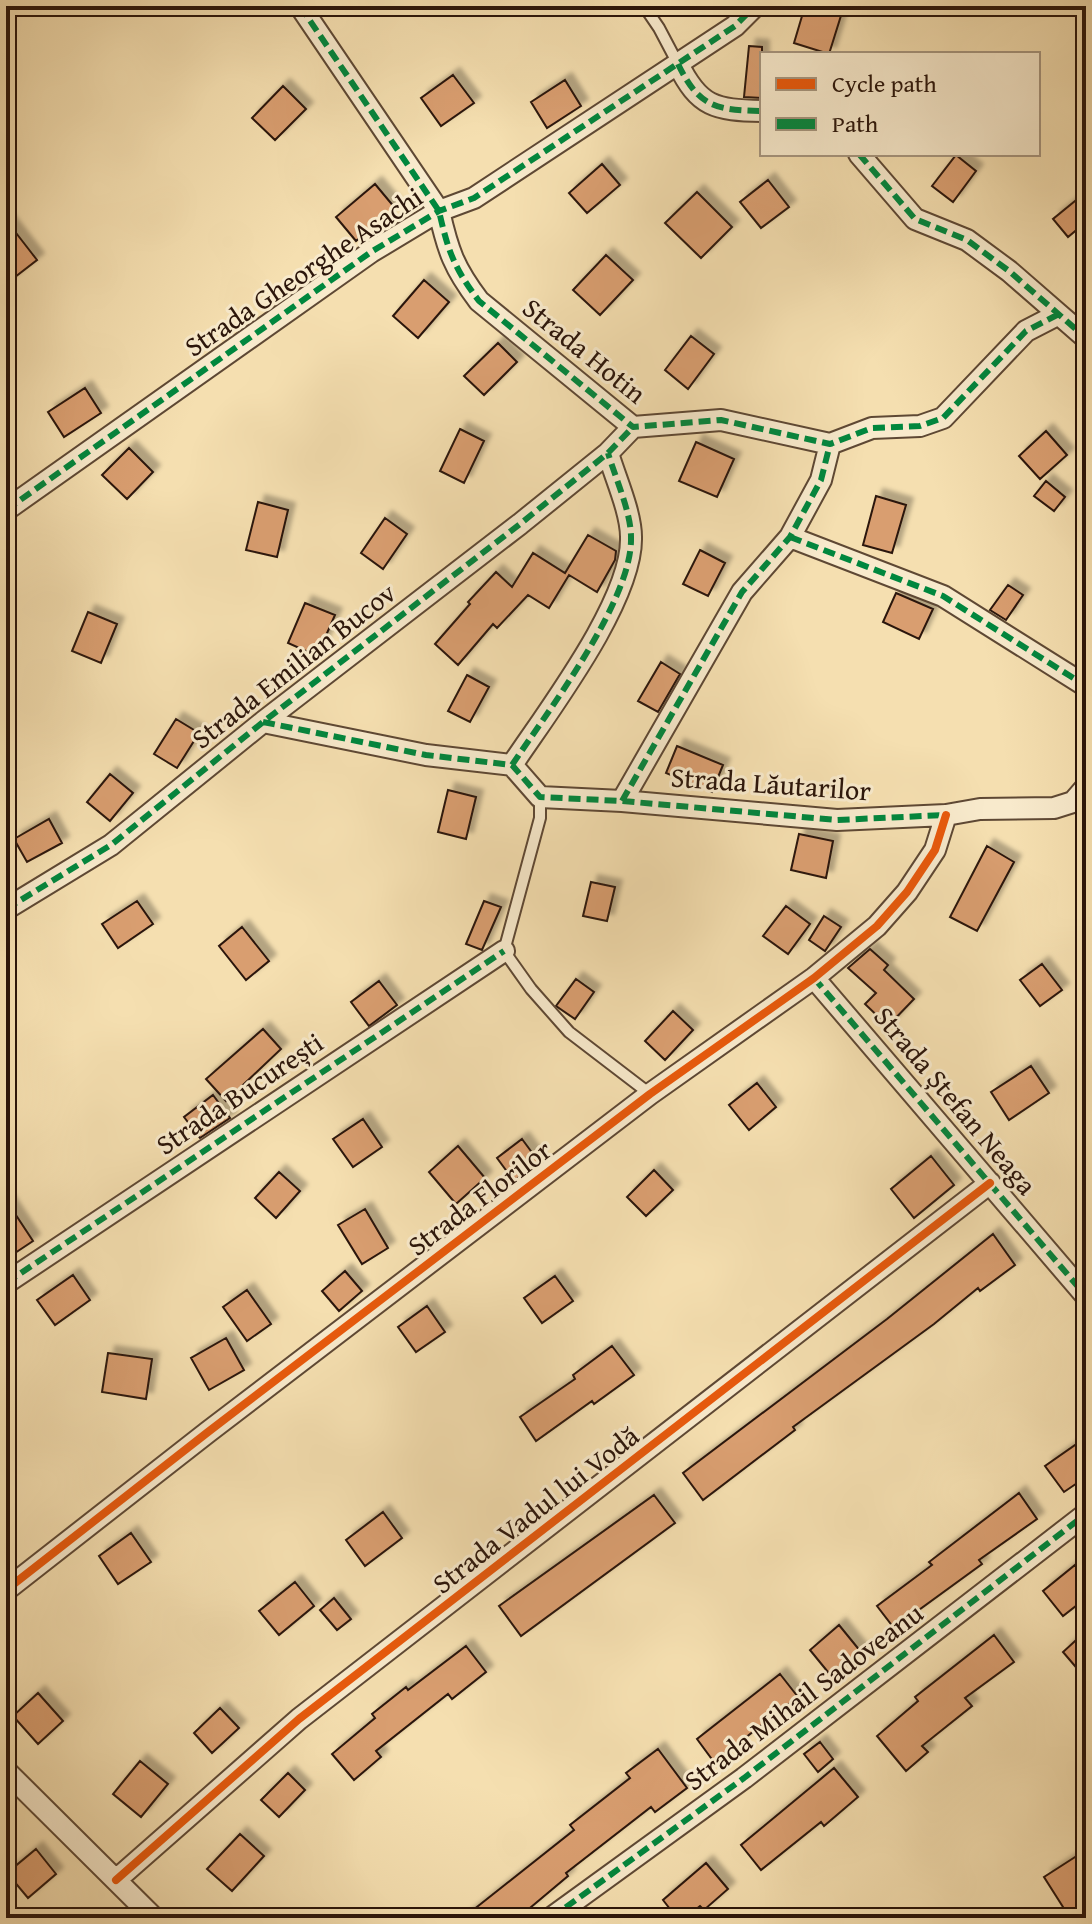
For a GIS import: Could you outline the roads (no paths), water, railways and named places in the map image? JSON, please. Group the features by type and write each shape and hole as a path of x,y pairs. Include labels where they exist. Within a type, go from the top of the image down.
{"street":[{"name":"Strada Hotin","path":"300,6 439,211 447,249 460,275 479,301 633,427 721,420 830,444"},
{"name":"Strada Gheorghe Asachi","path":"6,510 371,252 439,211 474,198 735,26 755,6"},
{"path":"678,64 691,91 708,103 760,111"},
{"path":"861,156 915,219 967,240 1009,271 1086,338"},
{"path":"622,801 742,592 790,537 821,480 830,444 872,428 920,426 943,418 1026,331 1057,315"},
{"name":"Strada Emilian Bucov","path":"6,909 111,845 263,722 608,453 633,427"},
{"path":"512,765 572,676 613,604 626,572 631,536 608,453"},
{"path":"790,537 943,596 1086,686"},
{"path":"263,722 426,755 512,765 540,797"},
{"name":"Strada Lăutarilor","path":"540,797 837,820 946,815 980,809 1054,808 1073,802 1086,787"},
{"name":"Strada Florilor","path":"6,1590 650,1094 814,978 877,926 907,892 935,850 946,815"},
{"name":"Strada București","path":"6,1283 504,951"},
{"name":"Strada Ștefan Neaga","path":"814,978 1086,1296"},
{"name":"Strada Vadul lui Vodă","path":"116,1880 299,1719 990,1183"},
{"name":"Strada Mihail Sadoveanu","path":"551,1918 744,1778 1086,1514"},
{"path":"6,1771 154,1918"}],"lane":[{"path":"644,6 678,64"},
{"path":"540,797 540,818 504,951 531,989 569,1032 650,1094"}]}
